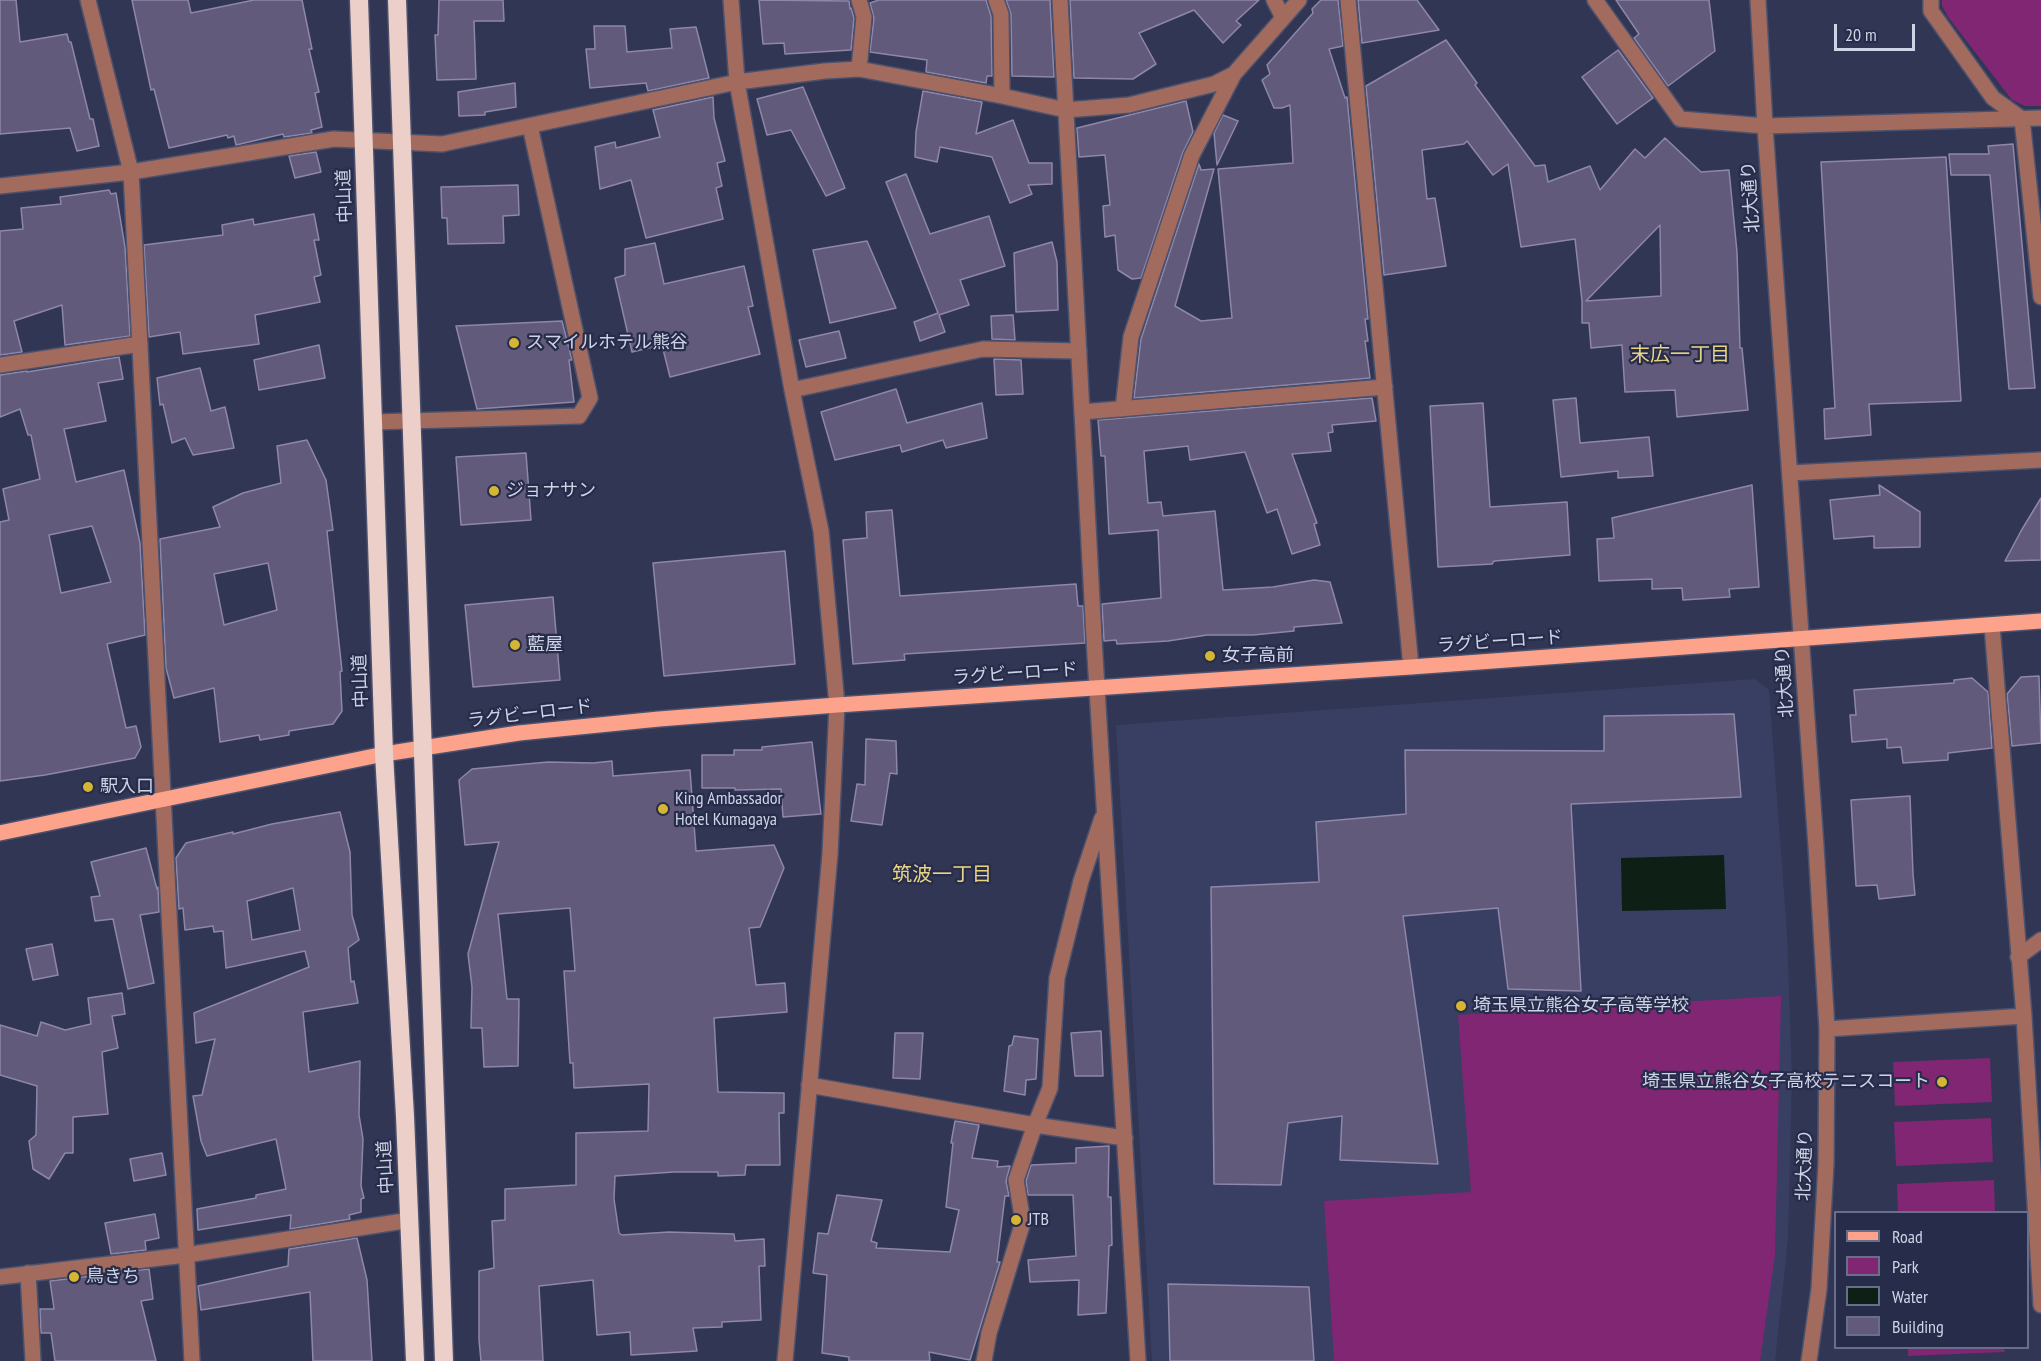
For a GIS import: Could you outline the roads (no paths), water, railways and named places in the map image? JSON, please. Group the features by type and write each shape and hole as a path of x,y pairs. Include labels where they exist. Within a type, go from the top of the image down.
{"highway":[{"name":"中山道","path":"359,0 384,754 410,1220 415,1361"},
{"path":"397,0 444,1361"}],"main road":[{"name":"ラグビーロード","path":"0,833 384,754 519,733 837,705 1802,640 2041,621"}],"street":[{"path":"88,0 131,172 192,1361"},
{"path":"731,0 737,82 792,390 820,531 837,705 830,854 785,1361"},
{"path":"859,0 864,17 859,69"},
{"path":"996,0 1001,14 1002,96"},
{"path":"1060,0 1097,688 1138,1361"},
{"path":"1274,0 1283,18"},
{"path":"1123,409 1131,337 1192,155 1234,74 1299,0"},
{"path":"1348,0 1412,667"},
{"path":"1594,0 1680,119 1765,126 2041,118"},
{"name":"北大通り","path":"1758,0 1827,1029 1826,1164 1819,1289 1809,1361"},
{"path":"1931,0 1931,10 1993,98 2022,119 2041,297"},
{"path":"0,186 131,172 334,139 442,144 737,82 859,69 1066,110 1129,105 1214,84 1234,74"},
{"path":"374,422 579,416 590,398 530,126"},
{"path":"0,365 140,344"},
{"path":"792,390 983,349 1079,351"},
{"path":"1082,412 1385,387"},
{"path":"1790,473 2041,460"},
{"path":"1992,626 2024,1016 2039,1235 2041,1305"},
{"path":"984,1361 989,1334 1023,1222 1016,1180 1050,1088 1057,978 1081,882 1104,810"},
{"path":"2018,957 2041,940"},
{"path":"1827,1029 2024,1016"},
{"path":"809,1085 1035,1125 1125,1138"},
{"path":"0,1276 186,1255 410,1220"},
{"path":"28,1273 33,1361"}],"water":[{"path":"1724,855 1726,909 1622,911 1621,858"}],"place":[{"name":"スマイルホテル熊谷","path":"514,343"},
{"name":"ジョナサン","path":"494,491"},
{"name":"藍屋","path":"515,645"},
{"name":"女子高前","path":"1210,656"},
{"name":"駅入口","path":"88,787"},
{"name":"King Ambassador Hotel Kumagaya","path":"663,809"},
{"name":"埼玉県立熊谷女子高等学校","path":"1461,1006"},
{"name":"埼玉県立熊谷女子高校テニスコート","path":"1942,1082"},
{"name":"JTB","path":"1016,1220"},
{"name":"鳥きち","path":"74,1277"}],"district":[{"name":"末広一丁目","path":"1680,355"},
{"name":"筑波一丁目","path":"942,875"}]}
